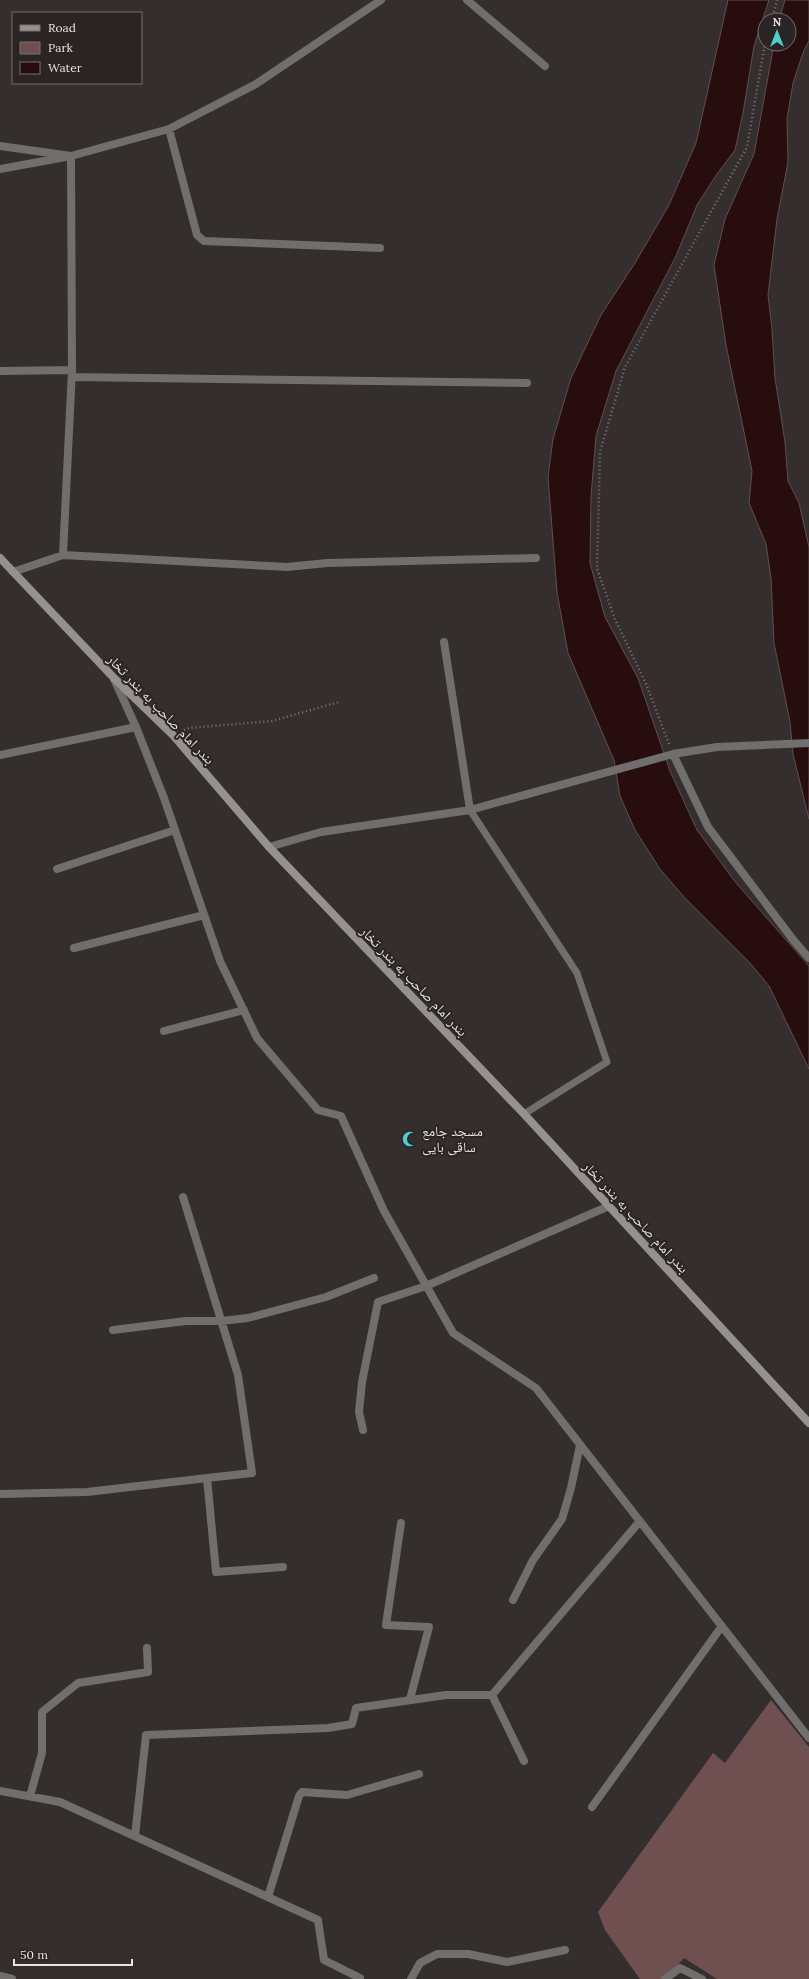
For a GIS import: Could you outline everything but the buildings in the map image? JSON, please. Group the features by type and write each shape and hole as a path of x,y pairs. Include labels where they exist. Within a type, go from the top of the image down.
{"main road":[{"name":"بندر امام صاحب به بندر تخار","path":"0,558 114,678 172,734 269,847 524,1114 809,1423"}],"street":[{"path":"0,169 71,156 169,129 256,84 381,0"},
{"path":"467,0 545,66"},
{"path":"169,129 197,235 204,241 380,248"},
{"path":"0,146 71,156"},
{"path":"63,555 72,373 71,156"},
{"path":"0,371 526,383"},
{"path":"13,572 63,555 287,567 327,563 536,558"},
{"path":"444,642 470,810"},
{"path":"114,678 136,727 175,830 220,961 257,1038 318,1110 341,1116 384,1211 453,1333 536,1388 809,1738"},
{"path":"0,755 136,727"},
{"path":"269,847 321,832 470,810 673,754 717,747 786,742 809,743"},
{"path":"673,754 708,827 794,941 809,958"},
{"path":"57,869 175,830"},
{"path":"74,948 204,915"},
{"path":"164,1031 244,1010"},
{"path":"0,1494 86,1492 252,1473 238,1375 183,1198"},
{"path":"363,1430 359,1412 362,1382 378,1302 426,1286 609,1206"},
{"path":"113,1330 186,1321 221,1321 248,1318 326,1297 374,1278"},
{"path":"512,1600 534,1560 562,1519 571,1488 580,1445"},
{"path":"207,1478 216,1572 283,1567"},
{"path":"135,1836 146,1735 328,1728 352,1724 356,1708 446,1695 492,1695 640,1521"},
{"path":"402,1523 386,1625 429,1627 410,1699"},
{"path":"592,1808 722,1626"},
{"path":"30,1796 42,1753 42,1712 78,1683 148,1672 147,1648"},
{"path":"492,1695 524,1761"},
{"path":"268,1897 299,1796 302,1792 347,1795 419,1774"},
{"path":"0,1791 60,1802 318,1920 324,1960 360,1979"},
{"path":"411,1979 420,1963 437,1954 468,1954 507,1962 565,1950"},
{"path":"666,1979 680,1968 702,1979"},
{"path":"0,1976 12,1979"}],"lane":[{"path":"470,810 577,973 607,1062 524,1114"}],"path":[{"path":"774,12 777,0"},
{"path":"673,754 646,684 614,619 596,569 600,452 625,367 747,147 763,52"},
{"path":"172,734 189,728 272,721 339,702"}],"green space":[{"path":"771,1700 809,1747 809,1979 717,1979 684,1958 665,1979 640,1979 605,1930 598,1912 713,1753 725,1763"}],"water":[{"path":"728,0 769,0 765,12 757,12 757,37 735,150 697,205 676,256 616,371 596,436 591,496 590,563 605,617 638,678 670,771 697,830 736,883 809,966 809,1069 769,986 750,963 684,897 660,869 635,830 620,796 614,760 568,653 557,592 548,477 553,439 571,378 601,315 635,263 669,205 696,143"},
{"path":"785,0 809,0 809,41 804,50 793,83 787,119 788,162 777,219 768,295 775,378 785,442 788,481 799,503 809,547 809,819 793,754 790,722 774,643 771,578 766,544 749,503 752,471 726,345 714,265 725,219 754,154 773,52 797,52 797,12 781,12"}],"place":[{"name":"مسجد جامع ساقی بایی","path":"410,1139"}]}
